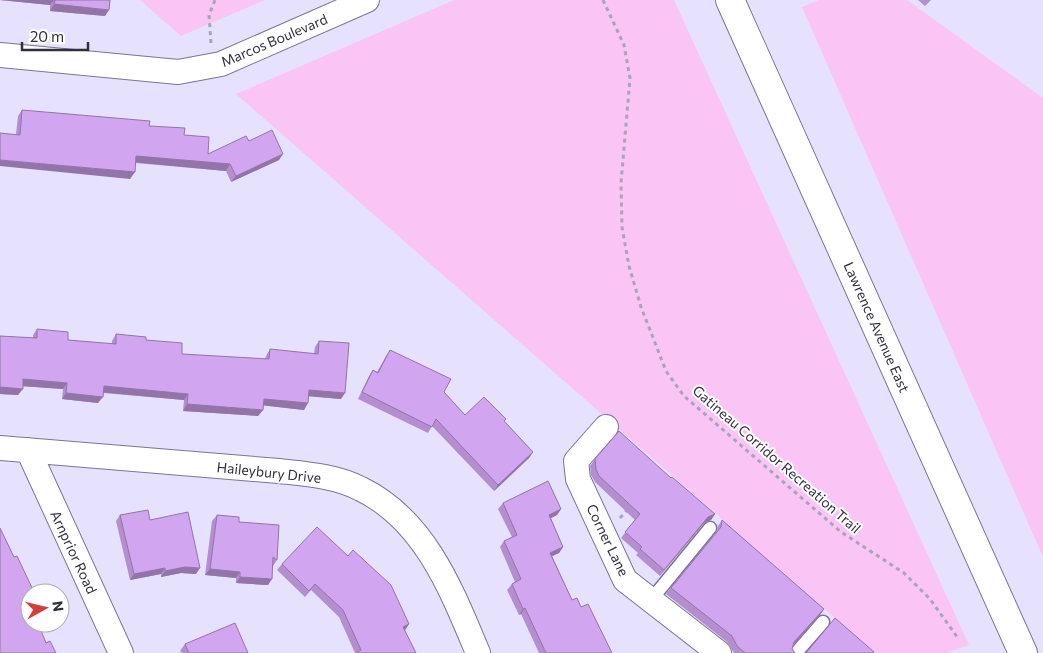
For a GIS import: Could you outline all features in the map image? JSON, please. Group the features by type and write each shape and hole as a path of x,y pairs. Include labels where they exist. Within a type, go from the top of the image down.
{"main road":[{"name":"Lawrence Avenue East","path":"730,0 1023,653"}],"street":[{"name":"Marcos Boulevard","path":"0,55 178,72 212,65 367,0"},
{"name":"Corner Lane","path":"606,427 576,461 578,479 625,580 719,653"},
{"name":"Haileybury Drive","path":"0,448 287,472 321,476 360,488 398,512 428,549 455,597 478,653"},
{"name":"Arnprior Road","path":"28,450 121,653"}],"lane":[{"path":"651,600 710,528"},
{"path":"796,653 823,622"}],"path":[{"path":"212,65 209,15 215,0"},
{"name":"Gatineau Corridor Recreation Trail","path":"603,0 624,45 630,78 621,183 622,227 629,266 641,307 666,372 684,396 834,527 904,572 930,599 958,638"},
{"path":"605,536 634,502"}],"shaded area":[{"path":"140,0 265,0 181,36"},
{"path":"454,0 674,0 969,645 946,653 875,653 236,94"},
{"path":"819,0 907,0 1043,98 1043,557 802,7"}],"building":[{"path":"55,0 110,0 109,10 54,4"},
{"path":"22,110 150,121 149,126 185,128 184,135 209,137 208,154 246,136 249,141 272,130 283,154 236,176 230,164 136,156 135,172 0,160 0,133 20,135"},
{"path":"37,329 68,332 68,340 116,344 116,334 146,337 146,340 182,343 182,354 269,359 270,349 318,354 319,341 349,343 345,393 309,390 308,403 264,399 263,410 187,404 188,394 104,386 103,397 66,393 67,383 23,379 23,389 0,387 0,336 37,338"},
{"path":"390,350 451,379 444,392 465,415 484,397 506,419 504,421 533,452 498,485 436,419 432,427 362,392 373,370 378,373"},
{"path":"619,431 671,478 715,514 708,517 664,570 640,549 642,547 625,532 640,514 599,476 596,469 595,459"},
{"path":"548,481 561,509 549,515 563,547 550,553 572,600 577,598 581,607 588,604 612,653 546,653 512,584 521,579 504,541 517,535 503,503"},
{"path":"148,510 150,520 188,512 200,568 185,567 165,571 165,568 134,574 120,515"},
{"path":"217,515 239,517 239,522 279,525 277,560 273,557 272,579 240,577 240,572 210,569"},
{"path":"722,520 824,609 794,642 792,649 795,653 745,653 737,646 732,636 671,588 721,527"},
{"path":"317,527 348,556 353,550 391,585 409,624 403,627 416,653 358,653 361,650 343,610 315,584 309,591 282,564"},
{"path":"0,528 14,557 17,556 30,583 20,583 20,633 42,633 46,643 50,641 56,653 0,653"},
{"path":"835,618 874,652 873,653 806,653"},
{"path":"235,623 248,653 189,653 185,644"}]}
